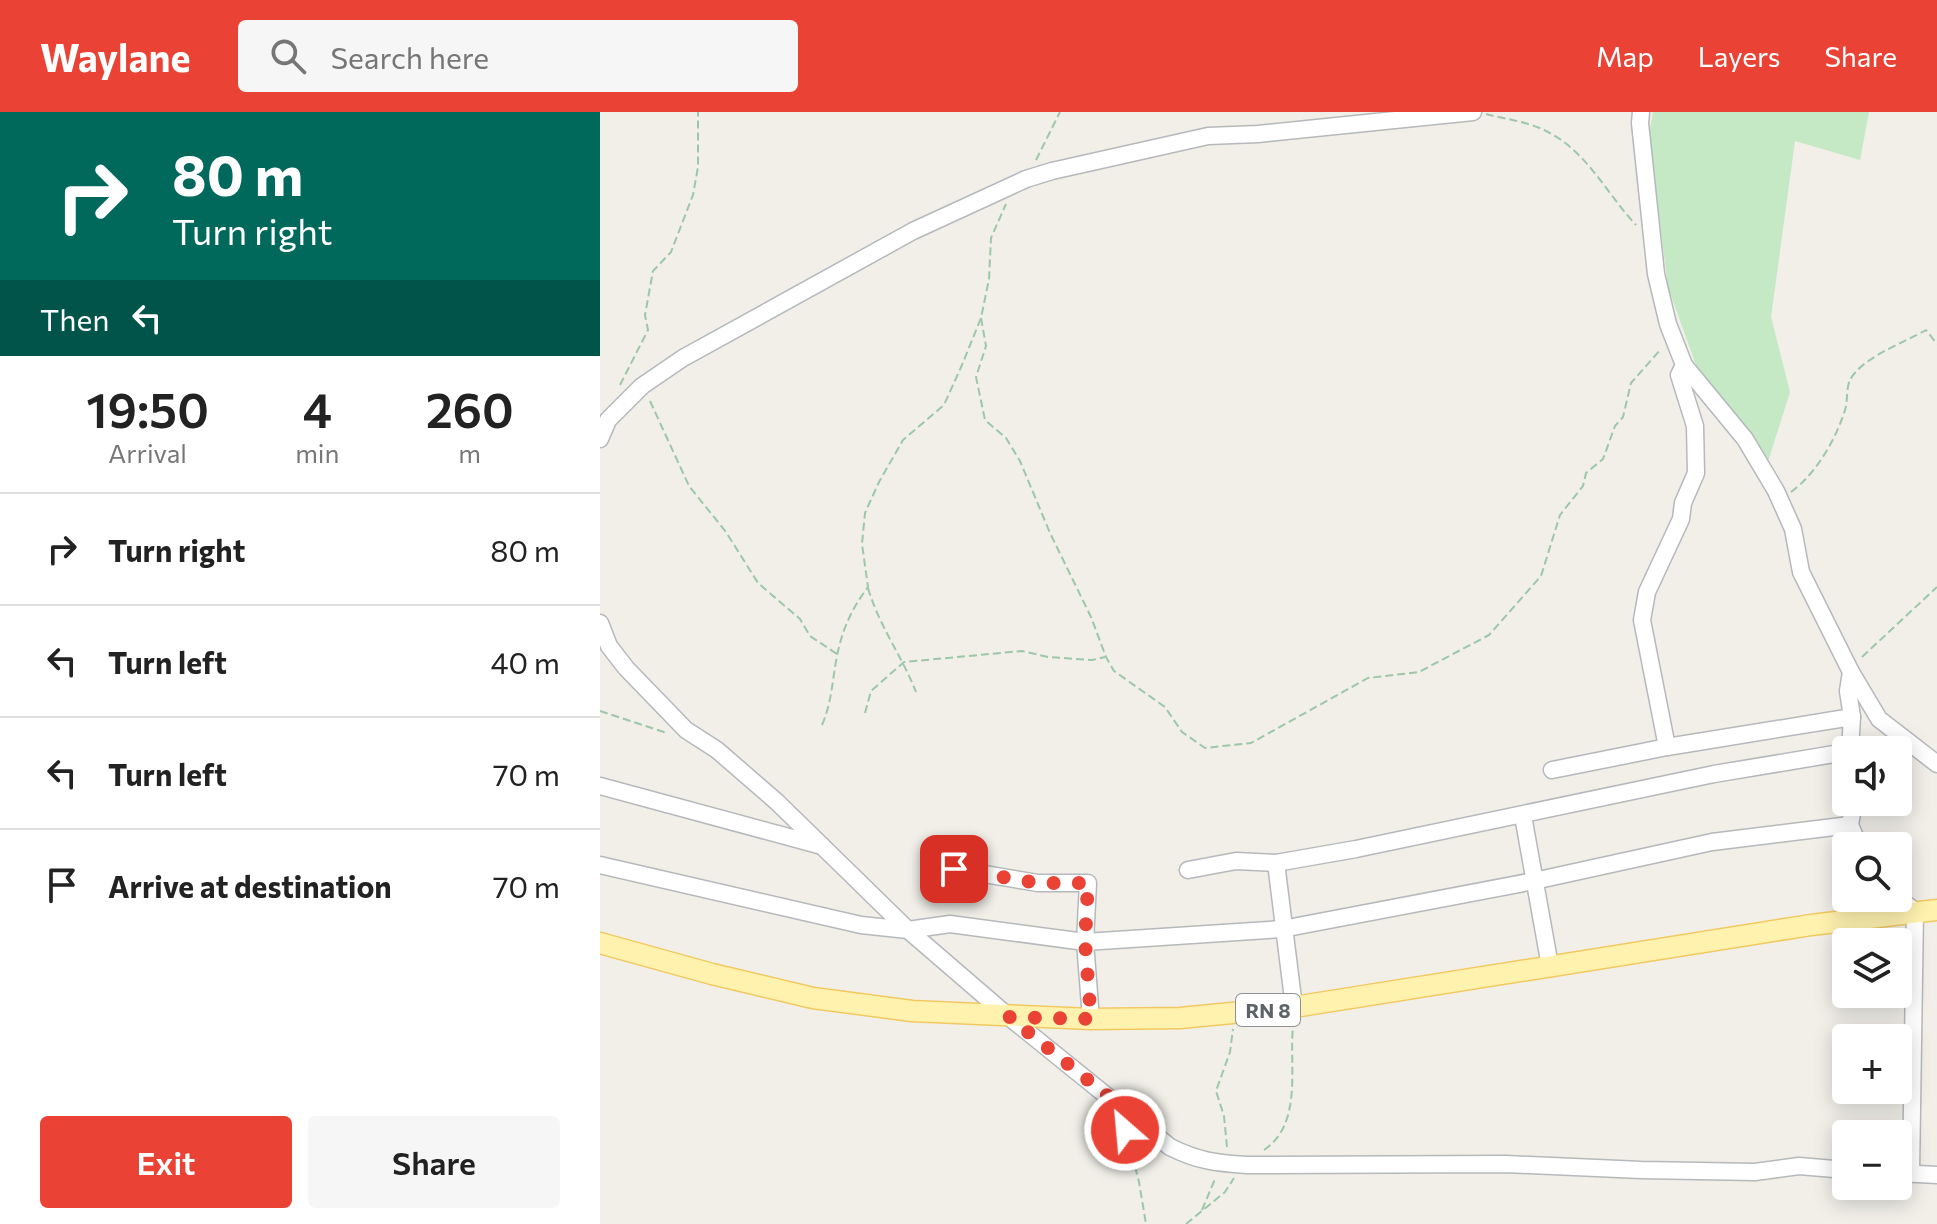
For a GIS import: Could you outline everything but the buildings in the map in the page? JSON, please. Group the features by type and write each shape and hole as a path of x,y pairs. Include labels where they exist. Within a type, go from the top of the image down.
{"main road":[{"name":"RN 8","path":"600,943 813,998 912,1011 1009,1017 1180,1018 1294,1007 1811,925 1937,910"}],"street":[{"path":"600,439 608,420 642,386 683,358 900,238 1026,179 1208,136 1272,133 1476,112"},
{"path":"1641,112 1656,274 1684,365 1745,439 1785,511 1793,529 1801,572 1851,672 1879,719 1937,764"},
{"path":"1667,747 1642,620 1647,592 1681,519 1683,503 1696,473 1695,426 1679,375 1684,365"},
{"path":"600,623 609,646 626,668 686,730 717,750 824,847 908,930 1009,1017 1170,1147 1194,1159 1242,1165 1506,1164 1738,1172 1799,1166 1832,1169"},
{"path":"1850,736 1852,717 1848,691 1851,672"},
{"path":"1552,770 1667,747 1852,717"},
{"path":"1188,870 1236,861 1276,863 1523,816 1597,797 1714,774 1832,754"},
{"path":"600,786 824,847"},
{"path":"1523,816 1550,966"},
{"path":"1852,816 1853,832"},
{"path":"600,865 861,925 908,930 950,924 1085,942 1282,929 1534,881 1712,842 1850,825"},
{"path":"1276,863 1294,1007"},
{"path":"954,869 1038,883 1088,883 1085,942 1091,1019"},
{"path":"1906,1120 1915,911 1912,909"},
{"path":"1912,1173 1937,1175"}],"path":[{"path":"616,393 648,330 645,315 653,271 671,252 693,195 698,167 698,112"},
{"path":"1026,179 1060,112"},
{"path":"1476,112 1545,130 1573,148 1633,222 1651,239"},
{"path":"916,692 904,662 893,649 873,606 862,544 865,513 903,440 944,405 981,318 989,279 991,238 1006,203"},
{"path":"981,318 986,346 976,377 985,420 1006,438 1020,461 1106,657 1114,671 1165,707 1182,732 1205,748 1251,743 1368,678 1419,672 1489,635 1541,576 1560,515 1583,486 1586,473 1603,459 1615,426 1623,417 1631,383 1674,338"},
{"path":"1785,511 1786,496 1807,477 1839,428 1849,396 1849,382 1865,363 1926,330 1937,344"},
{"path":"642,386 689,486 726,532 758,583 800,619 810,636 837,654"},
{"path":"822,725 831,705 837,654 850,611 868,587"},
{"path":"1851,672 1864,655 1937,587"},
{"path":"865,713 871,691 904,662 1022,651 1092,660 1106,657"},
{"path":"600,711 674,735"},
{"path":"1186,1224 1225,1192 1242,1165 1270,1146 1285,1128 1291,1098 1294,1007"},
{"path":"1202,1211 1228,1144 1216,1091 1230,1052 1235,1013"},
{"path":"1125,1130 1146,1224"}],"green space":[{"path":"1653,112 1869,112 1860,160 1795,141 1771,317 1790,392 1766,468 1702,382 1668,287 1649,135"}],"route":[{"path":"954,869 1038,883 1088,883 1085,942 1091,1019 1009,1017 1118,1104 1125,1130"}]}
